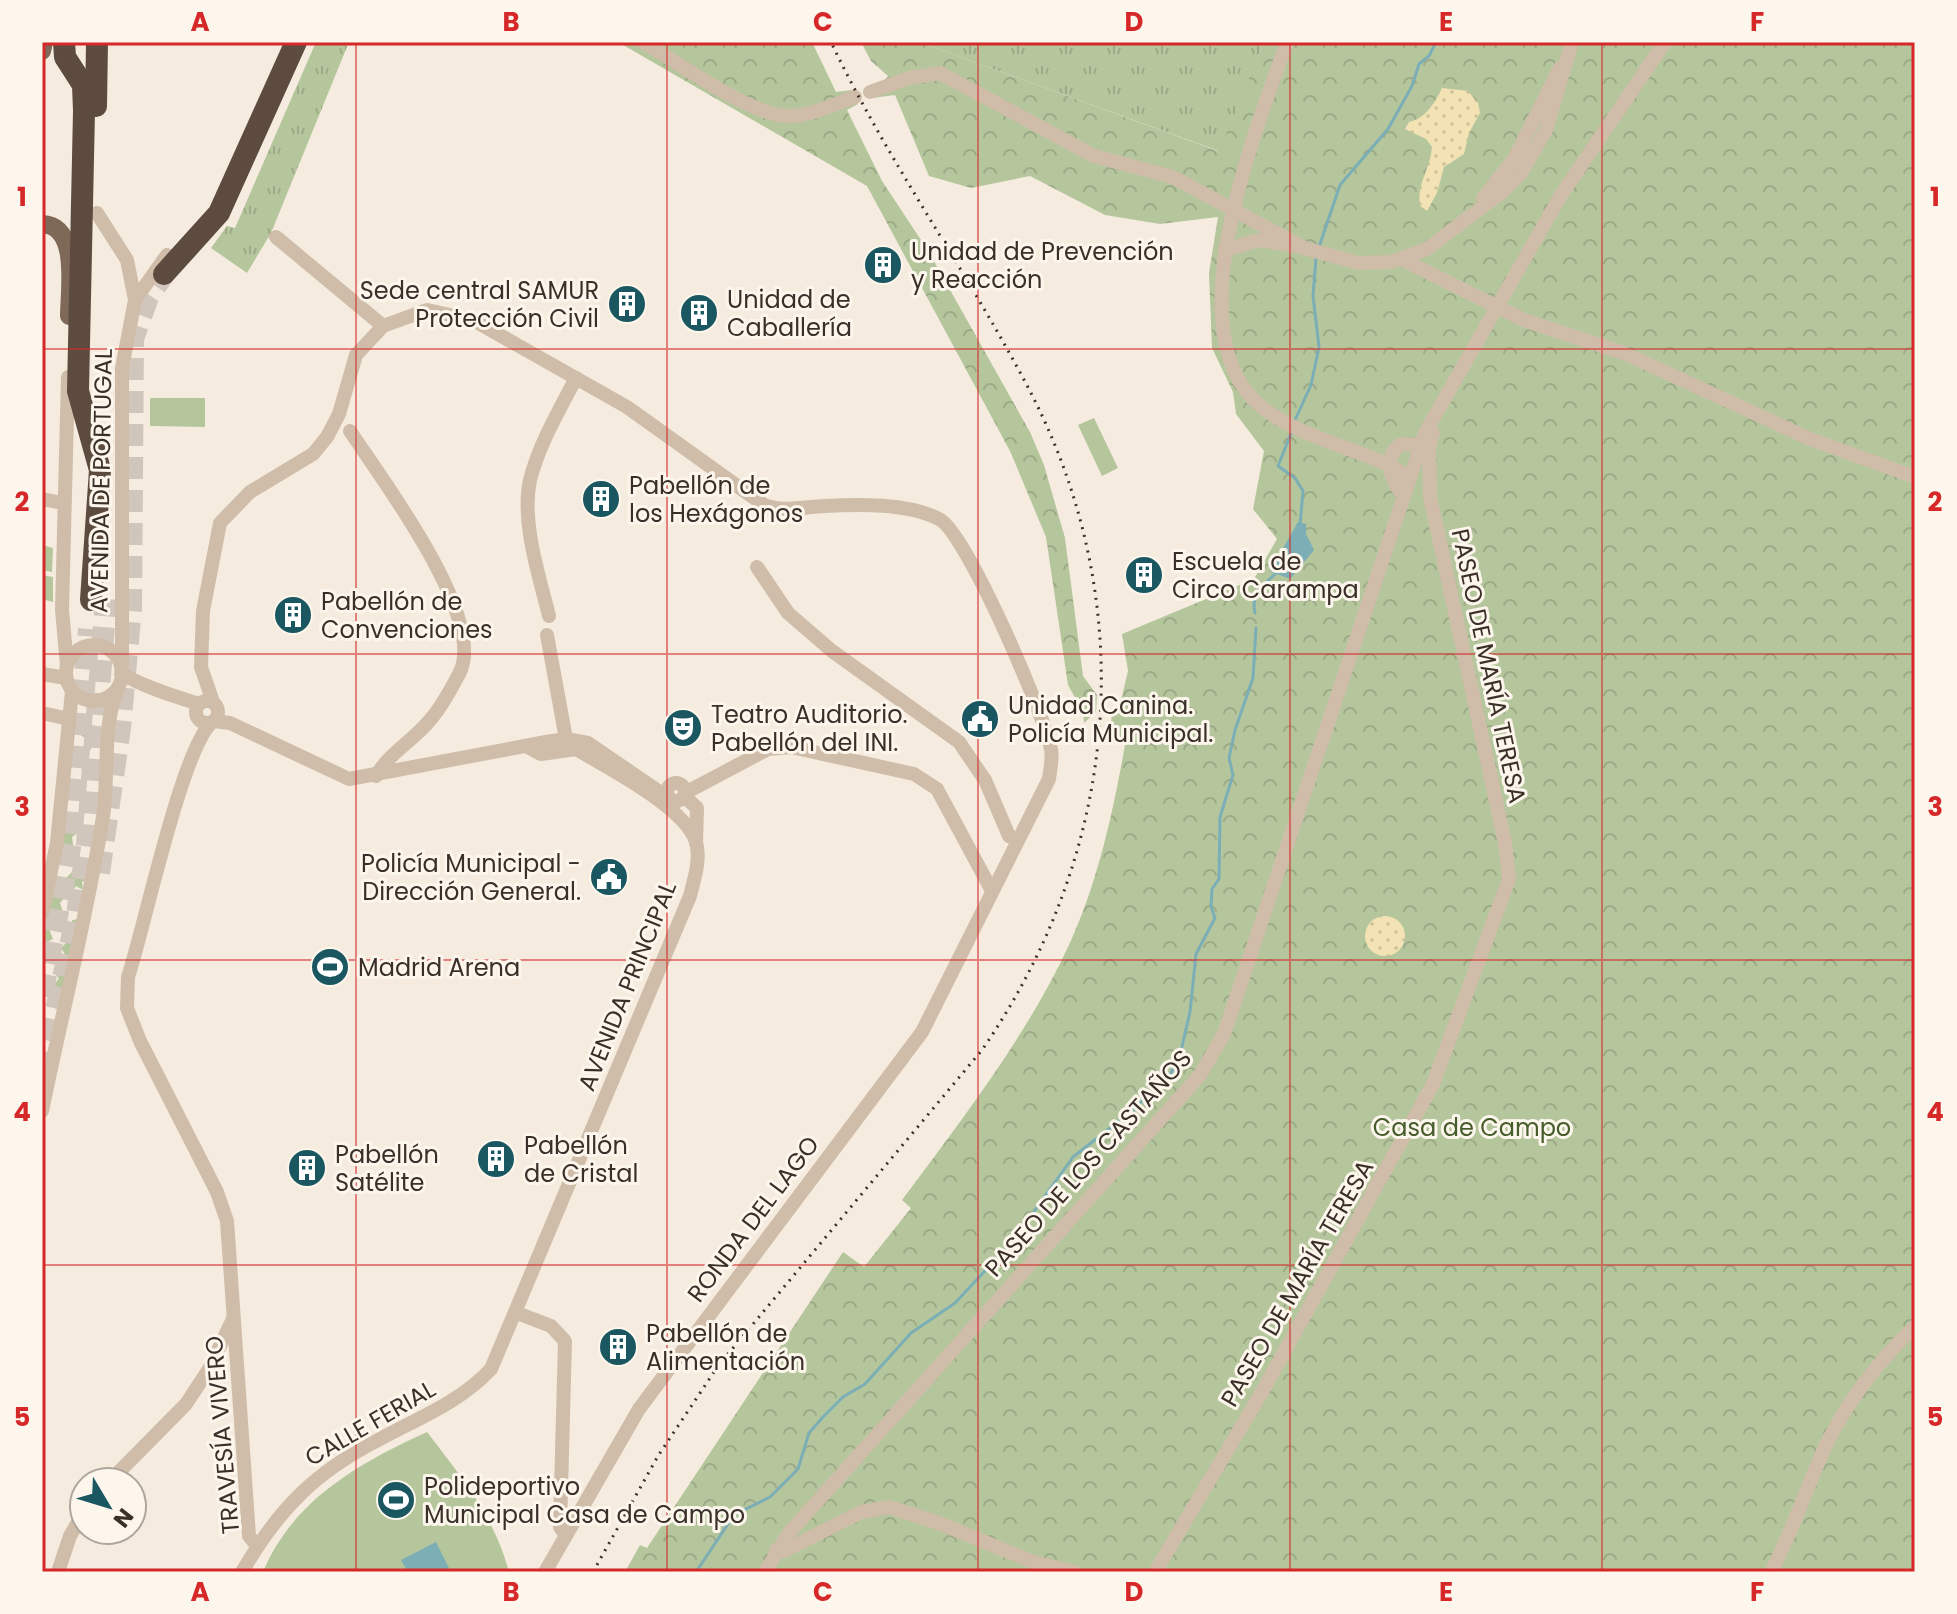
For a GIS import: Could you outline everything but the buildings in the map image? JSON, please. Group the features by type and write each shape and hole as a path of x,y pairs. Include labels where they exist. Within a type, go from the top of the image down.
{"highway":[{"path":"64,42 65,57 83,85 78,391 100,470 99,599 114,465 90,386 97,213 97,42"},
{"path":"164,274 219,213 295,42"}],"main road":[{"path":"42,51 44,42"},
{"path":"42,224 58,230 68,245 69,316"}],"street":[{"path":"135,300 156,267 191,232 217,197 295,42"},
{"path":"643,42 746,103 771,114 808,114 855,97"},
{"path":"1287,42 1260,118 1225,250 1220,308 1222,331 1234,373 1255,401 1289,423 1389,464 1409,477 1432,504"},
{"name":"PASEO DE LOS CASTAÑOS","path":"765,1572 776,1549 968,1330 1200,1075 1224,1034 1409,477 1463,370 1561,195 1665,42"},
{"path":"870,92 909,78 940,73 1094,156 1173,177 1308,249 1331,258 1358,263 1403,260 1419,254 1502,192 1528,164 1546,130 1572,43"},
{"name":"AVENIDA DE PORTUGAL","path":"42,1111 94,869 106,797 111,707 127,680 122,368 135,300 127,260 97,213"},
{"path":"276,237 383,326"},
{"path":"1225,250 1259,240 1308,249"},
{"path":"1419,254 1435,274"},
{"path":"1403,260 1526,321 1638,358 1810,439 1915,477"},
{"path":"208,715 203,683 203,611 220,523 250,492 313,454 339,414 356,355 383,326 427,310 473,320 576,378 545,439 530,482 529,517 549,616"},
{"name":"AVENIDA DE PORTUGAL","path":"42,913 57,843 69,719 62,610 69,316"},
{"name":"RONDA DEL LAGO","path":"545,1572 639,1409 922,1032 1049,779 1052,750 995,606 947,525 938,518 905,509 828,505 783,509 764,505 633,411 576,378"},
{"path":"350,431 444,577 460,620 466,651 462,670 430,720 386,759 376,776"},
{"path":"1425,446 1401,444 1394,451 1389,464 1390,477 1402,500 1416,495 1432,504"},
{"name":"PASEO DE MARÍA TERESA","path":"1155,1572 1262,1392 1433,1084 1507,886 1505,843 1432,504 1425,446"},
{"path":"757,567 795,619 842,658 959,742 985,780 1009,836 1018,840"},
{"path":"547,635 566,739"},
{"name":"AVENIDA DE PORTUGAL","path":"68,678 77,650 94,644 111,650 127,680"},
{"path":"42,674 68,678 95,702 127,680 349,779 566,739 588,743 651,784 668,791 681,785 684,794 768,749 791,747 914,774 937,789 992,891"},
{"path":"42,713 69,719"},
{"name":"TRAVESÍA VIVERO","path":"208,715 128,977 127,1008 140,1041 217,1192 227,1221 249,1536 257,1546"},
{"path":"526,746 541,754 569,748 585,754 682,817 696,843"},
{"name":"AVENIDA PRINCIPAL","path":"517,1313 690,896 698,863 697,808 684,794"},
{"path":"976,865 990,867 1006,863"},
{"path":"517,1313 551,1326 565,1341 560,1527 566,1535"},
{"name":"CALLE FERIAL","path":"242,1572 288,1503 324,1471 449,1404 477,1383 500,1353 517,1313"},
{"path":"125,1466 186,1404 209,1369 234,1318"},
{"path":"1771,1572 1828,1442 1856,1393 1873,1369 1915,1326"},
{"path":"776,1549 784,1551 861,1512 889,1507 953,1528 1033,1562 1075,1572"},
{"path":"58,1572 68,1542"}],"green space":[{"path":"316,42 349,42 271,233 247,273 211,248 227,226 235,228"},
{"path":"618,42 812,42 836,92 852,90 858,104 847,110 882,181 927,249 1030,432 1044,465 1065,538 1083,676 1097,695 1096,712 1084,723 1083,712 1068,685 1046,537 1010,451 867,186"},
{"name":"Casa de Campo","path":"861,42 919,42 1218,151 1264,42 1915,42 1915,1572 625,1572 640,1545 647,1548 843,1252 864,1267 911,1208 902,1200 992,1076 1052,979 1088,897 1115,796 1125,745 1111,723 1112,709 1119,709 1128,671 1122,634 1254,579 1277,539 1253,509 1264,451 1236,414 1233,392 1212,348 1209,273 1218,217 1160,224 1105,215 1030,176 971,188 929,176 895,95 872,98 888,76 871,61"},
{"path":"919,42 1264,42 1219,151"},
{"path":"150,398 205,398 205,427 150,426"},
{"path":"1094,418 1118,468 1102,476 1078,425"},
{"path":"42,545 53,548 52,572 42,570"},
{"path":"42,575 53,577 53,602 42,599"},
{"path":"94,724 93,734 103,737 96,741 98,747 93,745 89,752 86,748 91,742 79,734 83,731 89,735"},
{"path":"65,823 74,826 76,834 72,837 74,852 67,854 65,862 59,859"},
{"path":"75,869 86,875 86,880 82,882 83,890 76,886 71,893 70,883 65,879"},
{"path":"53,887 64,898 60,903 64,915 57,920 57,927 49,929 53,939 47,942 44,951 42,936"},
{"path":"80,919 60,1011 55,1008 59,995 52,988 59,978 54,973 59,961 68,959 61,948 68,941 65,935 73,931 72,920"},
{"name":"Polideportivo Municipal Casa de Campo","path":"427,1432 486,1516 509,1572 263,1572 276,1547 310,1504 353,1471"}],"sand":[{"path":"1442,88 1468,91 1478,103 1480,113 1469,133 1464,154 1444,167 1437,193 1427,211 1420,206 1420,197 1432,147 1426,139 1405,129 1409,122 1429,110"},
{"path":"1385,916 1399,922 1405,936 1399,950 1385,956 1371,950 1365,936 1371,922"}],"water":[{"path":"1298,522 1306,524 1306,534 1314,550 1290,579 1270,571"},
{"path":"436,1542 451,1572 408,1572 401,1560"}],"waterway":[{"path":"1319,247 1340,185 1388,129 1412,86 1419,64 1429,56 1436,42"},
{"path":"1295,420 1311,385 1319,347 1313,296 1316,258"},
{"path":"1292,431 1278,466 1295,478 1303,491 1300,525"},
{"path":"1255,613 1257,594 1278,571"},
{"path":"696,1572 734,1515 770,1497 798,1469 809,1433 823,1417 843,1397 865,1384 911,1333 955,1303 1012,1242 1073,1157 1133,1110 1171,1073 1180,1055 1190,1012 1196,954 1215,918 1211,907 1212,889 1219,879 1220,817 1233,775 1229,758 1235,730 1253,678 1256,628"}],"tunnel":[{"path":"99,873 120,728 131,608 133,339 148,297 164,274"},
{"path":"42,1073 77,915 87,844 106,599"},
{"path":"42,996 71,842 89,629"}],"railway":[{"path":"593,1572 658,1456 718,1366 982,1050 1028,974 1063,895 1087,813 1099,730 1100,645 1090,561 1067,477 1032,395 1008,350 878,132 831,42"}],"place":[{"name":"Unidad de Prevención y Reacción","path":"883,265"},
{"name":"Sede central SAMUR Protección Civil","path":"627,304"},
{"name":"Unidad de Caballería","path":"699,313"},
{"name":"Pabellón de los Hexágonos","path":"601,499"},
{"name":"Escuela de Circo Carampa","path":"1144,575"},
{"name":"Pabellón de Convenciones","path":"293,615"},
{"name":"Unidad Canina. Policía Municipal.","path":"980,719"},
{"name":"Teatro Auditorio. Pabellón del INI.","path":"683,728"},
{"name":"Policía Municipal - Dirección General.","path":"609,877"},
{"name":"Madrid Arena","path":"330,967"},
{"name":"Pabellón de Cristal","path":"496,1159"},
{"name":"Pabellón Satélite","path":"307,1168"},
{"name":"Pabellón de Alimentación","path":"618,1347"},
{"name":"Polideportivo Municipal Casa de Campo","path":"396,1500"}]}
